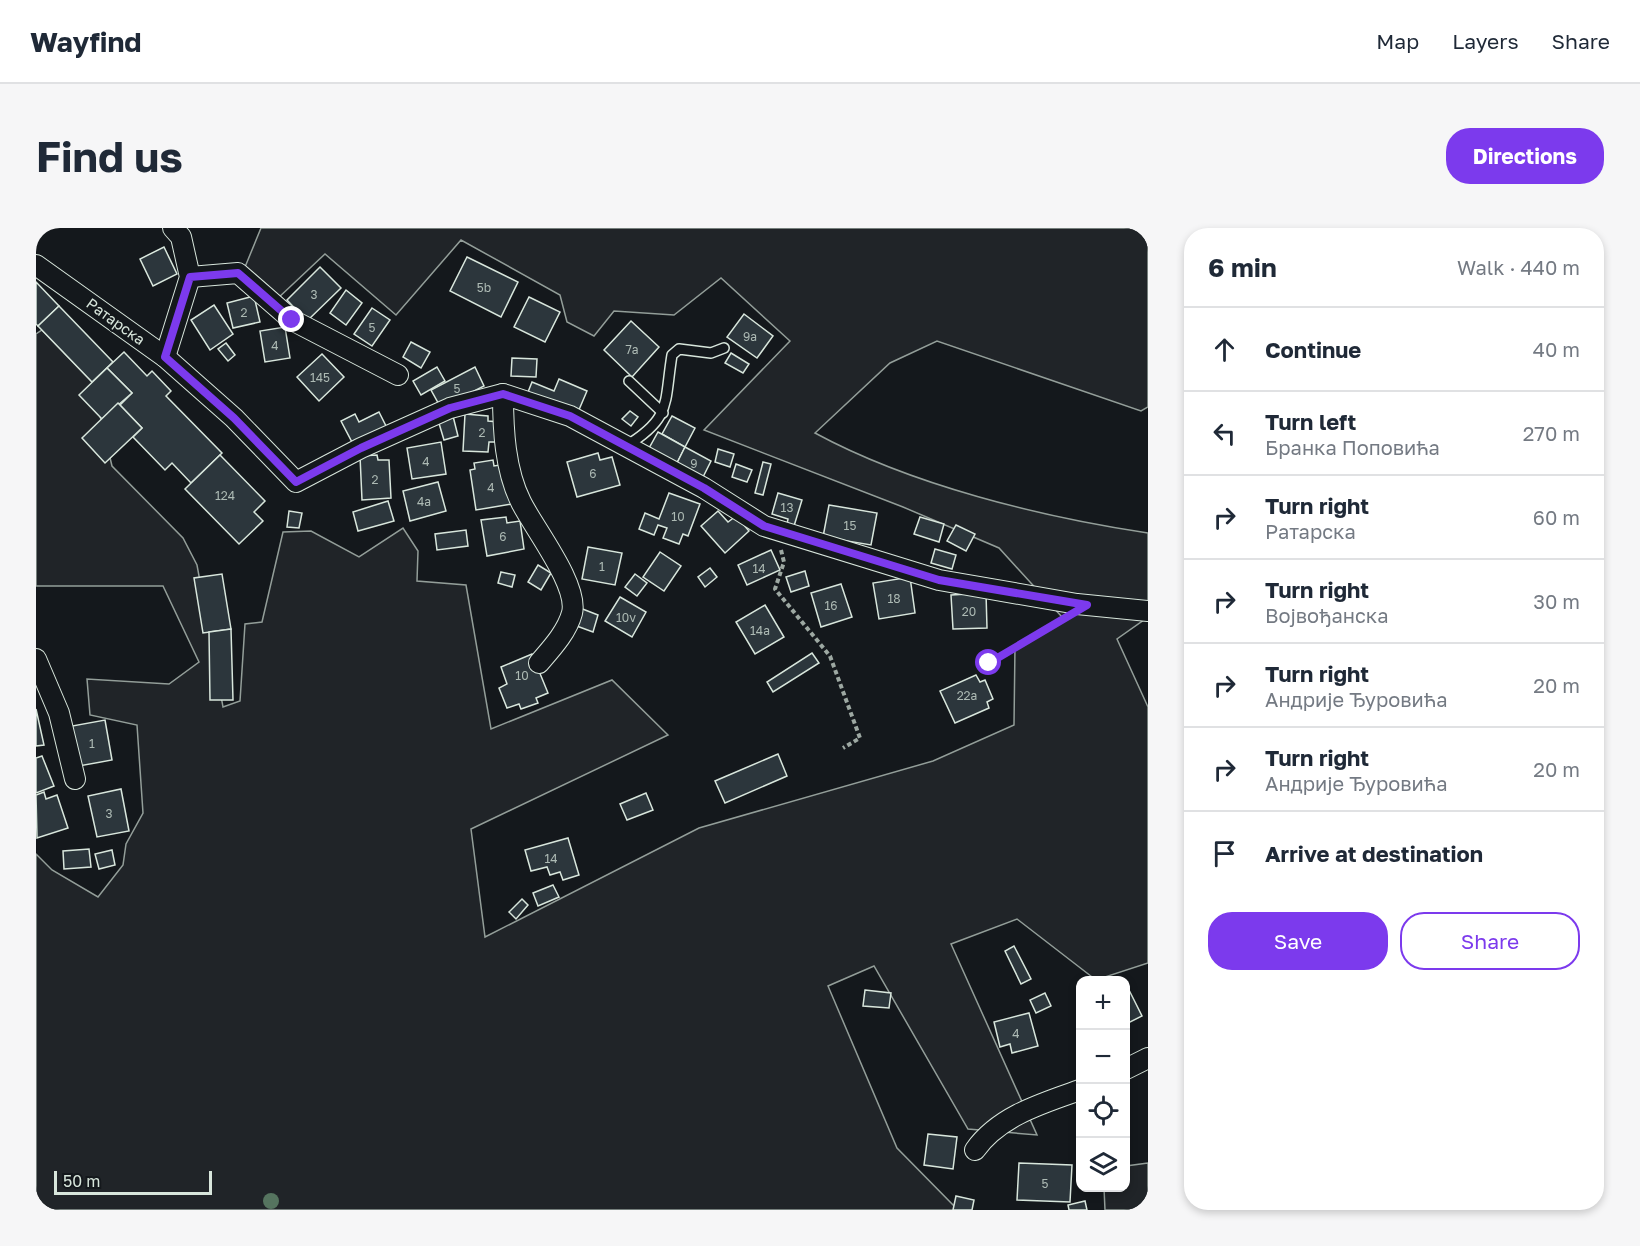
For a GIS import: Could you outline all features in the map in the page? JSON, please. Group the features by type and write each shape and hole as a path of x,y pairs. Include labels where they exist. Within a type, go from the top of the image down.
{"street":[{"path":"165,357 190,277 181,237 173,228"},
{"name":"Ратарска","path":"36,265 165,357 234,418 296,482 361,448 450,408 503,394"},
{"path":"190,277 238,273 292,320 398,375"},
{"path":"539,663 561,635 573,612 567,582 545,539 520,501 503,435 503,394 570,416 704,488 764,526 939,580 1087,605 1148,611"},
{"path":"36,659 59,713 75,779"},
{"path":"1130,1067 1148,1058"},
{"path":"975,1150 986,1134 1005,1122 1047,1101 1076,1091"}],"lane":[{"path":"626,446 649,432 663,413 672,355 679,349 711,353 724,348"},
{"path":"629,381 663,413"}],"path":[{"path":"776,529 784,562 775,589 830,656 860,738 843,748"},
{"path":"989,663 1087,605"}],"shaded area":[{"path":"261,228 1148,228 1148,407 1141,411 937,341 890,363 815,433 852,452 892,468 977,496 1064,518 1148,533 1148,617 1117,639 1148,707 1148,963 1108,976 1091,976 1017,919 951,944 1037,1135 968,1129 874,966 828,986 897,1148 958,1210 36,1210 36,854 52,870 98,897 123,865 126,844 143,813 137,725 90,715 87,679 169,684 199,662 163,586 36,586 36,334 42,330 92,382 112,466 183,538 197,565 223,707 240,701 245,624 262,622 283,532 311,531 359,557 403,528 418,551 417,581 466,585 491,729 612,680 668,735 471,829 485,937 699,828 933,761 1014,725 1015,646 1062,617 999,548 903,507 704,430 790,341 721,278 674,315 614,311 594,336 567,322 560,295 461,240 396,315 325,254 276,300 245,267"},
{"path":"1148,1163 1148,1210 1105,1210 1104,1192 1130,1192 1130,1165"}],"building":[{"path":"164,247 177,274 153,286 140,259"},
{"path":"467,257 518,282 501,317 450,291"},
{"path":"320,267 341,288 307,321 287,300"},
{"path":"36,282 59,306 38,326 36,324"},
{"path":"346,290 362,303 346,325 330,313"},
{"path":"254,296 260,322 233,328 227,303"},
{"path":"529,297 560,312 545,342 514,327"},
{"path":"214,305 233,334 210,350 191,320"},
{"path":"59,306 113,362 92,382 38,326"},
{"path":"372,308 390,320 372,346 354,334"},
{"path":"744,314 773,336 757,358 727,337"},
{"path":"631,321 659,347 632,377 604,350"},
{"path":"285,327 290,358 265,362 260,331"},
{"path":"411,342 430,352 421,368 403,357"},
{"path":"226,343 235,355 228,361 218,349"},
{"path":"124,352 147,376 152,371 171,391 166,396 222,453 191,483 172,463 165,470 133,437 142,428 120,405 132,393 107,368"},
{"path":"731,353 749,364 743,373 725,363"},
{"path":"322,354 344,377 319,401 297,377"},
{"path":"512,358 537,359 536,377 511,376"},
{"path":"437,367 445,381 421,395 413,381"},
{"path":"475,367 484,386 441,408 431,390"},
{"path":"107,368 132,393 102,419 79,395"},
{"path":"559,379 587,391 578,412 528,392 532,382 554,391"},
{"path":"118,403 142,428 105,463 82,438"},
{"path":"630,411 638,417 631,426 622,419"},
{"path":"379,412 387,428 353,444 341,421 355,414 359,422"},
{"path":"465,414 488,416 488,421 500,422 499,442 489,442 488,452 463,451"},
{"path":"453,416 458,436 444,440 438,420"},
{"path":"672,416 695,428 685,447 662,434"},
{"path":"658,432 685,447 676,465 648,450"},
{"path":"441,442 446,474 412,479 407,448"},
{"path":"685,447 711,461 702,479 676,465"},
{"path":"718,449 734,454 730,467 715,462"},
{"path":"598,453 600,460 612,457 620,485 577,497 567,462"},
{"path":"220,455 265,501 254,512 263,521 239,544 185,489"},
{"path":"377,455 378,460 389,460 391,498 362,500 360,456"},
{"path":"493,460 494,466 506,464 512,504 476,510 470,470 475,469 474,463"},
{"path":"763,462 771,464 763,495 755,493"},
{"path":"736,464 752,470 747,482 732,477"},
{"path":"438,482 446,511 410,521 403,491"},
{"path":"669,493 700,504 688,536 683,534 679,544 663,538 667,528 658,525 654,535 639,529 645,513 659,519"},
{"path":"778,493 802,500 794,526 787,524 788,519 772,514"},
{"path":"388,501 394,521 358,531 353,512"},
{"path":"829,505 877,513 871,545 823,537"},
{"path":"289,511 302,513 299,528 287,527"},
{"path":"718,511 728,522 736,516 749,531 725,553 701,526"},
{"path":"506,517 507,523 520,521 524,549 487,556 481,520"},
{"path":"920,517 944,524 939,542 914,534"},
{"path":"956,525 975,534 966,551 947,541"},
{"path":"466,530 468,546 437,550 435,534"},
{"path":"588,547 622,553 615,585 582,579"},
{"path":"935,549 956,555 952,569 931,563"},
{"path":"771,550 780,570 747,585 738,565"},
{"path":"660,552 681,566 664,591 643,577"},
{"path":"538,565 551,573 541,590 528,582"},
{"path":"710,568 717,577 705,587 698,577"},
{"path":"805,571 809,586 791,592 786,577"},
{"path":"501,572 515,575 512,587 498,583"},
{"path":"222,574 231,629 203,633 194,578"},
{"path":"635,574 647,583 637,596 625,587"},
{"path":"910,577 915,613 879,619 873,583"},
{"path":"841,584 852,617 821,627 811,593"},
{"path":"986,593 987,628 953,629 951,595"},
{"path":"620,597 646,612 632,637 605,621"},
{"path":"765,605 784,637 755,654 736,622"},
{"path":"580,608 598,615 593,632 574,625"},
{"path":"231,629 233,700 210,700 209,632"},
{"path":"812,653 819,663 773,692 767,682"},
{"path":"532,654 548,693 536,698 538,703 521,709 519,704 507,708 499,688 507,684 501,667"},
{"path":"976,675 980,682 985,680 993,699 987,702 989,708 955,723 940,691"},
{"path":"36,709 44,745 36,746"},
{"path":"105,720 112,760 79,766 72,726"},
{"path":"778,754 787,776 725,803 715,781"},
{"path":"42,756 54,786 36,793 36,758"},
{"path":"121,789 129,831 97,837 88,796"},
{"path":"44,792 46,799 57,795 68,828 37,838 36,795"},
{"path":"646,793 653,810 627,820 620,804"},
{"path":"568,838 579,875 563,880 560,872 550,875 547,867 531,871 525,850"},
{"path":"89,849 91,867 64,869 63,851"},
{"path":"112,850 115,865 99,869 95,854"},
{"path":"553,885 559,897 538,906 533,893"},
{"path":"522,899 528,905 516,919 509,912"},
{"path":"1014,946 1031,979 1021,984 1005,951"},
{"path":"865,990 891,993 889,1008 863,1006"},
{"path":"1130,992 1142,1016 1130,1022"},
{"path":"1045,993 1051,1006 1036,1013 1030,1000"},
{"path":"1029,1013 1038,1046 1012,1053 1010,1044 1000,1047 994,1022"},
{"path":"928,1134 957,1137 953,1169 924,1165"},
{"path":"1019,1163 1072,1165 1070,1202 1017,1200"},
{"path":"956,1196 974,1200 972,1210 953,1210"},
{"path":"1085,1201 1087,1210 1069,1210 1068,1205"}],"route":[{"path":"292,320 238,273 190,277 165,357 234,418 296,482 361,448 450,408 503,394 570,416 704,488 764,526 848,550 939,580 1087,605 989,663"}]}
